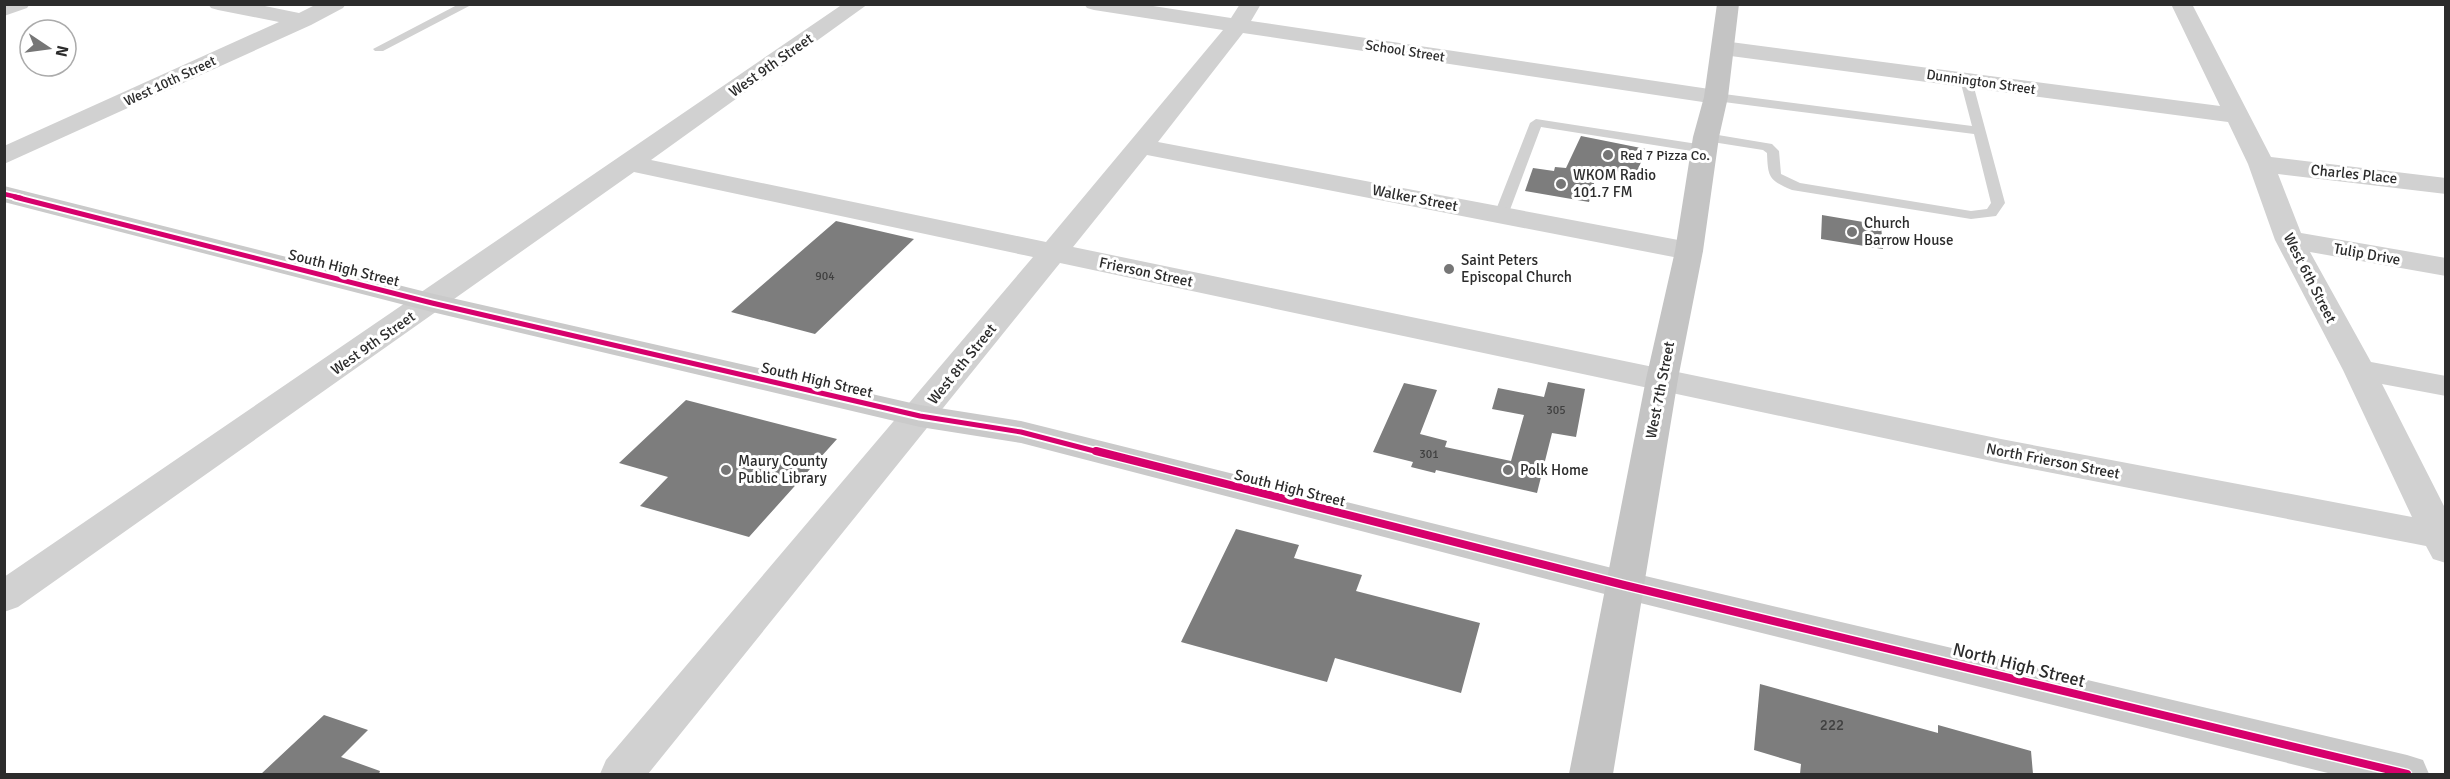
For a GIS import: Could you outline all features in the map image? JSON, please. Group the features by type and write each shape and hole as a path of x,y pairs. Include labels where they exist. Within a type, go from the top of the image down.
{"main road":[{"name":"West 7th Street","path":"1591,774 1662,379 1689,251 1705,143 1716,98 1728,4"}],"street":[{"path":"4,10 20,4"},
{"path":"218,4 303,20"},
{"name":"West 10th Street","path":"4,156 336,4"},
{"name":"West 9th Street","path":"4,597 432,303 858,4"},
{"name":"School Street","path":"1094,4 1244,15 1716,98"},
{"name":"West 6th Street","path":"2181,4 2261,164 2289,240 2359,370 2444,540"},
{"name":"West 8th Street","path":"622,774 920,416 1141,146 1244,15"},
{"name":"Dunnington Street","path":"1723,48 2238,116"},
{"name":"Walker Street","path":"1141,146 1689,251"},
{"name":"Frierson Street","path":"631,164 1662,379"},
{"name":"Charles Place","path":"2261,164 2445,186"},
{"name":"South High Street","path":"4,194 432,303 920,416 1021,432 1624,585"},
{"name":"Tulip Drive","path":"2289,240 2445,267"},
{"path":"2359,370 2445,386"},
{"name":"North Frierson Street","path":"1662,379 2001,451 2444,540"},
{"name":"North High Street","path":"1624,585 2407,774"}],"lane":[{"path":"379,49 468,4"},
{"path":"1501,215 1536,123 1705,143 1767,147 1773,151 1773,173 1777,179 1797,187 1971,215 1991,213 1998,203 1966,80"},
{"path":"1716,98 1979,131"}],"building":[{"path":"1581,136 1646,149 1636,175 1598,168 1589,202 1525,191 1533,168 1554,171 1555,167 1566,168"},
{"name":"Church Barrow House","path":"1822,215 1881,225 1883,249 1821,239"},
{"path":"836,221 914,239 815,334 731,312"},
{"path":"1548,382 1585,389 1576,437 1552,433 1537,493 1436,470 1435,473 1411,467 1413,462 1373,452 1404,383 1437,390 1420,434 1447,441 1445,447 1511,461 1524,415 1492,409 1498,388 1544,397"},
{"name":"Maury County Public Library","path":"686,400 837,439 749,537 640,506 668,477 619,463"},
{"path":"1236,529 1299,545 1294,558 1362,575 1356,591 1480,623 1461,693 1335,658 1327,682 1181,642"},
{"path":"1760,684 1938,733 1938,725 2031,751 2033,774 1800,774 1801,764 1754,750"},
{"path":"324,715 368,730 341,757 380,771 379,774 261,774"}],"cycle path":[{"path":"4,194 432,303 920,416 1021,432 1624,585 2407,774"}],"place":[{"name":"Red 7 Pizza Co.","path":"1608,155"},
{"name":"WKOM Radio 101.7 FM","path":"1561,184"},
{"name":"Church Barrow House","path":"1852,232"},
{"name":"Saint Peters Episcopal Church","path":"1449,269"},
{"name":"Maury County Public Library","path":"726,470"},
{"name":"Polk Home","path":"1508,470"}]}
